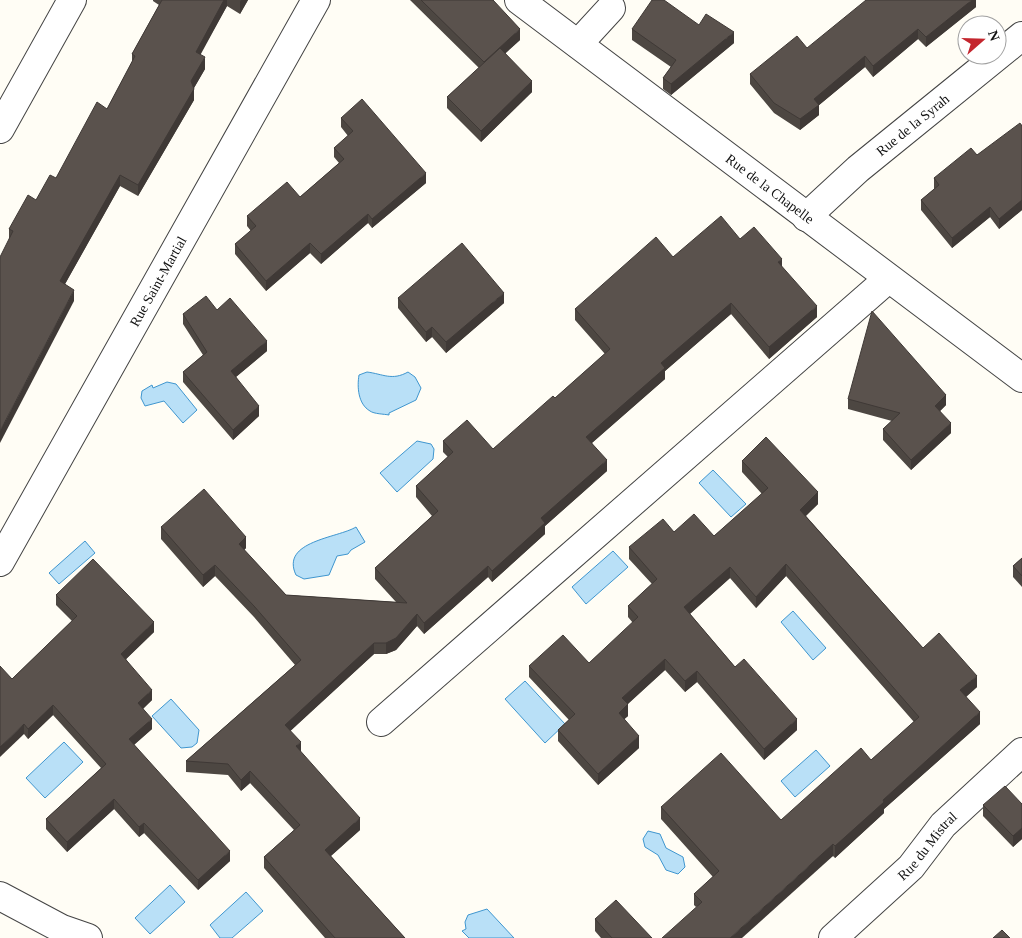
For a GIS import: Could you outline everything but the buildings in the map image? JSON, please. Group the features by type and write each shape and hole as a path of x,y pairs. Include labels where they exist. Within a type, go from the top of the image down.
{"street":[{"path":"0,128 72,0"},
{"name":"Rue Saint-Martial","path":"0,562 316,0"},
{"name":"Rue de la Chapelle","path":"518,0 1022,378"},
{"path":"578,44 610,8"},
{"name":"Rue de la Syrah","path":"806,217 858,169 1022,36"},
{"path":"381,722 888,279"},
{"name":"Rue du Mistral","path":"832,938 911,867 943,825 1022,752"},
{"path":"0,896 62,929 88,938"}],"water":[{"path":"367,372 397,376 408,372 415,377 421,388 416,400 389,413 389,415 370,411 363,404 358,390 359,375"},
{"path":"167,382 176,384 197,410 183,423 164,401 145,406 141,398 142,391 152,385 153,388"},
{"path":"417,441 431,444 434,449 433,459 397,492 380,473"},
{"path":"713,470 746,504 731,517 699,483"},
{"path":"356,527 365,542 351,550 348,554 337,556 329,575 304,579 296,575 293,564 296,555 303,548 313,542"},
{"path":"85,541 95,553 59,584 49,573"},
{"path":"613,551 628,567 586,604 572,587"},
{"path":"793,611 826,648 813,660 781,622"},
{"path":"525,681 565,724 545,743 505,699"},
{"path":"171,699 199,730 197,743 192,747 181,748 152,716"},
{"path":"64,742 83,762 45,798 26,778"},
{"path":"816,750 830,766 795,797 781,781"},
{"path":"648,831 660,834 666,848 683,857 685,867 678,874 666,870 658,855 645,847 643,839"},
{"path":"170,885 185,902 150,934 135,918"},
{"path":"246,892 263,911 232,938 220,938 210,925"},
{"path":"487,909 514,938 469,938 462,931 466,929 465,922 468,915"}]}
